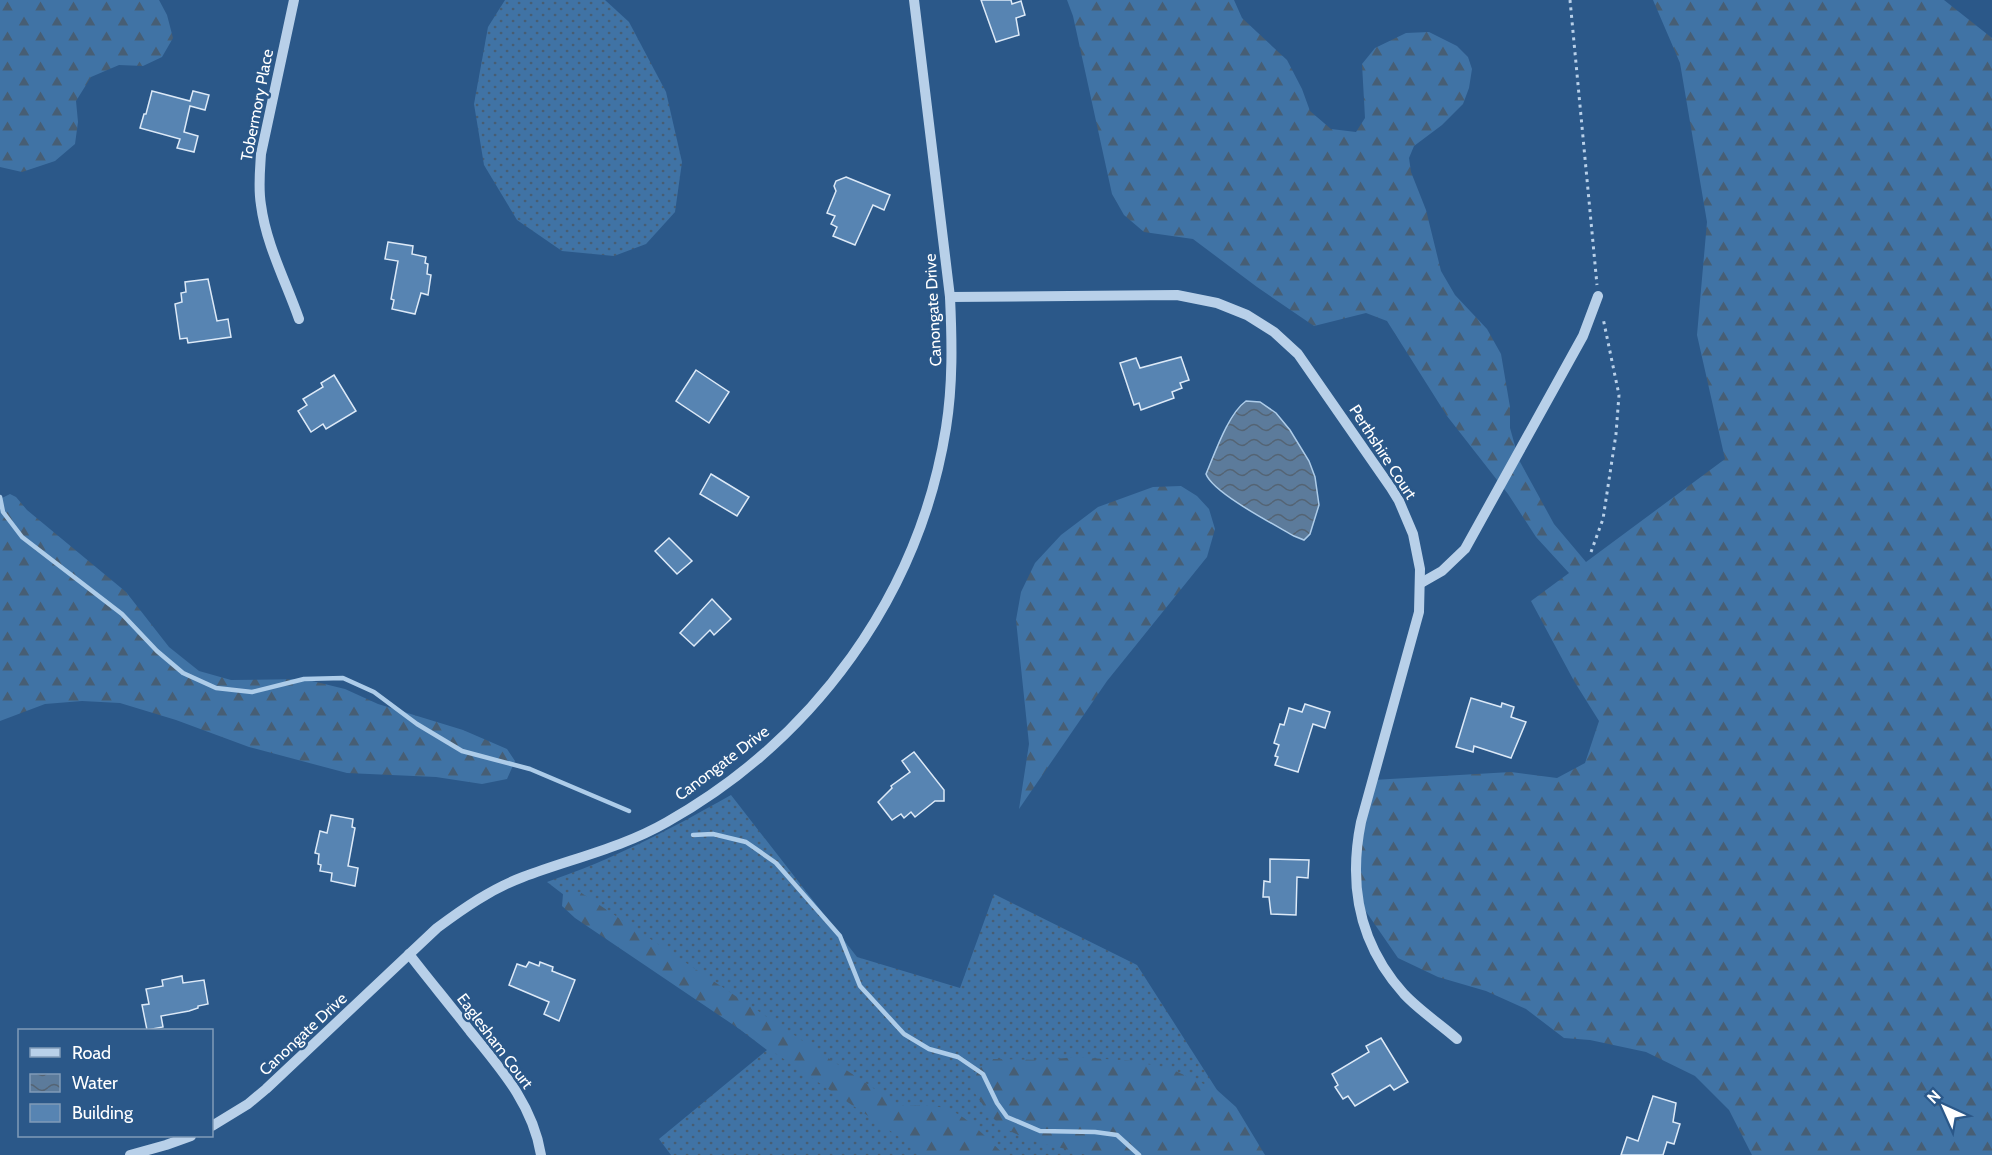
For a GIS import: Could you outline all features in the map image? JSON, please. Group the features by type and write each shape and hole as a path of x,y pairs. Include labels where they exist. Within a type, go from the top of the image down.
{"street":[{"name":"Tobermory Place","path":"294,0 261,154 259,179 266,231 299,319"},
{"name":"Canongate Drive","path":"213,1125 248,1104 266,1089 437,928 465,907 493,890 522,877 624,842 666,823 735,777 805,716 863,643 908,561 924,518 937,473 950,399 952,344 950,297 914,0"},
{"name":"Perthshire Court","path":"950,297 1177,295 1217,303 1261,323 1286,342 1308,367 1399,501 1418,552 1421,584 1417,627 1361,822 1355,872 1364,927 1375,953 1389,975 1419,1008 1457,1039"},
{"path":"1421,584 1442,571 1466,549 1583,336 1598,296"},
{"name":"Eaglesham Court","path":"409,954 519,1096 531,1119 541,1155"},
{"path":"130,1155 188,1137"}],"path":[{"path":"1570,0 1598,296 1618,395 1616,434 1603,519 1591,552"}],"green space":[{"path":"0,0 159,0 167,15 173,38 162,57 143,66 119,65 91,77 76,101 78,122 75,144 55,161 22,172 0,167"},
{"path":"505,0 605,0 629,22 666,92 682,162 675,212 646,244 614,256 562,251 517,220 484,165 474,104 488,27"},
{"path":"1067,0 1234,0 1242,18 1287,60 1310,111 1331,129 1356,132 1365,118 1362,64 1375,48 1406,33 1429,32 1457,46 1468,57 1472,69 1469,88 1463,104 1442,125 1414,146 1409,158 1411,172 1426,210 1441,271 1455,295 1487,329 1501,354 1510,407 1510,428 1519,460 1554,524 1586,562 1725,459 1697,335 1707,222 1680,63 1653,0 1944,0 1992,38 1992,1155 1752,1155 1729,1110 1695,1076 1646,1052 1590,1040 1564,1038 1526,1009 1486,991 1438,977 1398,958 1358,900 1357,844 1373,780 1511,772 1557,778 1585,763 1599,721 1574,681 1531,601 1569,573 1536,537 1508,494 1447,416 1387,321 1366,313 1314,326 1193,239 1144,232 1124,215 1112,194 1073,16"},
{"path":"1181,486 1197,496 1209,509 1215,529 1207,557 1107,681 1019,809 1029,744 1016,620 1021,592 1035,563 1061,535 1098,507 1153,487"},
{"path":"10,494 126,592 169,647 199,671 231,680 304,679 345,689 378,704 463,730 507,749 515,761 507,779 482,784 436,777 347,773 249,747 176,720 120,703 82,701 45,704 0,721 0,499"},
{"path":"731,795 857,957 960,988 994,894 1137,965 1217,1090 1246,1155 671,1155 659,1139 767,1050 547,882 641,843"},
{"path":"580,892 900,1106 935,1106 947,1109 970,1123 1005,1155 926,1155 575,918 562,906 563,894"},
{"path":"1076,1057 1133,1061 1171,1069 1217,1090 1236,1107 1265,1155 1086,1155 1028,1139 1007,1129 993,1118 971,1088 973,1074 990,1059 1044,1060"}],"water":[{"path":"1246,401 1260,402 1276,413 1290,430 1309,461 1315,477 1319,505 1310,534 1304,540 1232,499 1211,482 1206,474 1228,424 1239,407"}],"building":[{"path":"981,0 1011,0 1012,4 1021,1 1025,15 1016,18 1019,35 996,42"},
{"path":"152,91 190,101 193,91 209,95 205,110 190,106 184,132 198,136 194,152 177,148 180,139 140,128"},
{"path":"846,177 890,195 884,210 873,205 855,245 833,236 837,227 831,224 835,216 827,213 836,191 834,186 836,181"},
{"path":"388,242 413,246 412,254 426,257 427,274 431,275 428,295 421,293 415,314 392,309 394,300 391,299 398,261 385,259"},
{"path":"208,279 217,321 228,319 231,337 188,343 187,338 180,339 175,304 182,302 181,293 186,292 185,282"},
{"path":"1181,357 1189,380 1180,383 1182,388 1172,392 1174,398 1141,410 1139,403 1134,405 1120,363 1136,358 1140,368"},
{"path":"696,370 729,392 709,423 676,401"},
{"path":"334,375 356,411 326,429 323,424 311,432 298,411 307,405 303,399 323,387 321,383"},
{"path":"711,474 749,497 737,516 700,494"},
{"path":"669,538 692,561 677,574 655,551"},
{"path":"712,599 731,619 714,635 710,630 694,646 680,633"},
{"path":"1471,698 1501,707 1502,703 1514,707 1511,717 1526,722 1511,758 1474,746 1473,752 1456,747"},
{"path":"1305,704 1330,712 1325,728 1313,724 1298,772 1275,765 1279,745 1274,743 1280,724 1284,725 1289,708 1302,712"},
{"path":"914,752 944,790 944,801 935,801 915,817 911,812 904,818 901,814 892,820 878,802 892,788 891,786 910,772 902,761"},
{"path":"331,815 353,819 352,827 355,828 348,866 358,868 355,886 331,881 332,873 320,871 319,854 315,853 320,831 327,833"},
{"path":"1270,859 1309,860 1308,878 1297,877 1296,915 1271,914 1269,897 1263,897 1264,881 1270,882"},
{"path":"529,962 539,966 540,962 553,967 552,971 575,980 559,1021 544,1014 549,1002 509,985 517,964 526,967"},
{"path":"182,976 183,983 204,980 208,1004 189,1011 161,1016 163,1027 147,1029 142,1005 149,1004 146,989 163,986 162,980"},
{"path":"1381,1038 1408,1082 1394,1090 1390,1085 1355,1106 1348,1096 1343,1099 1335,1087 1338,1085 1332,1074 1369,1052 1366,1046"},
{"path":"1653,1096 1676,1103 1673,1122 1680,1124 1674,1144 1667,1142 1663,1155 1621,1155 1627,1137 1638,1141"}],"waterway":[{"path":"0,497 3,512 22,537 122,614 157,651 183,673 216,688 252,692 304,679 343,678 374,692 417,724 462,751 530,769 629,811"},
{"path":"693,835 713,834 746,842 776,863 840,936 860,986 904,1034 929,1049 958,1057 983,1074 997,1103 1007,1117 1040,1131 1095,1132 1117,1135 1139,1155"}]}
